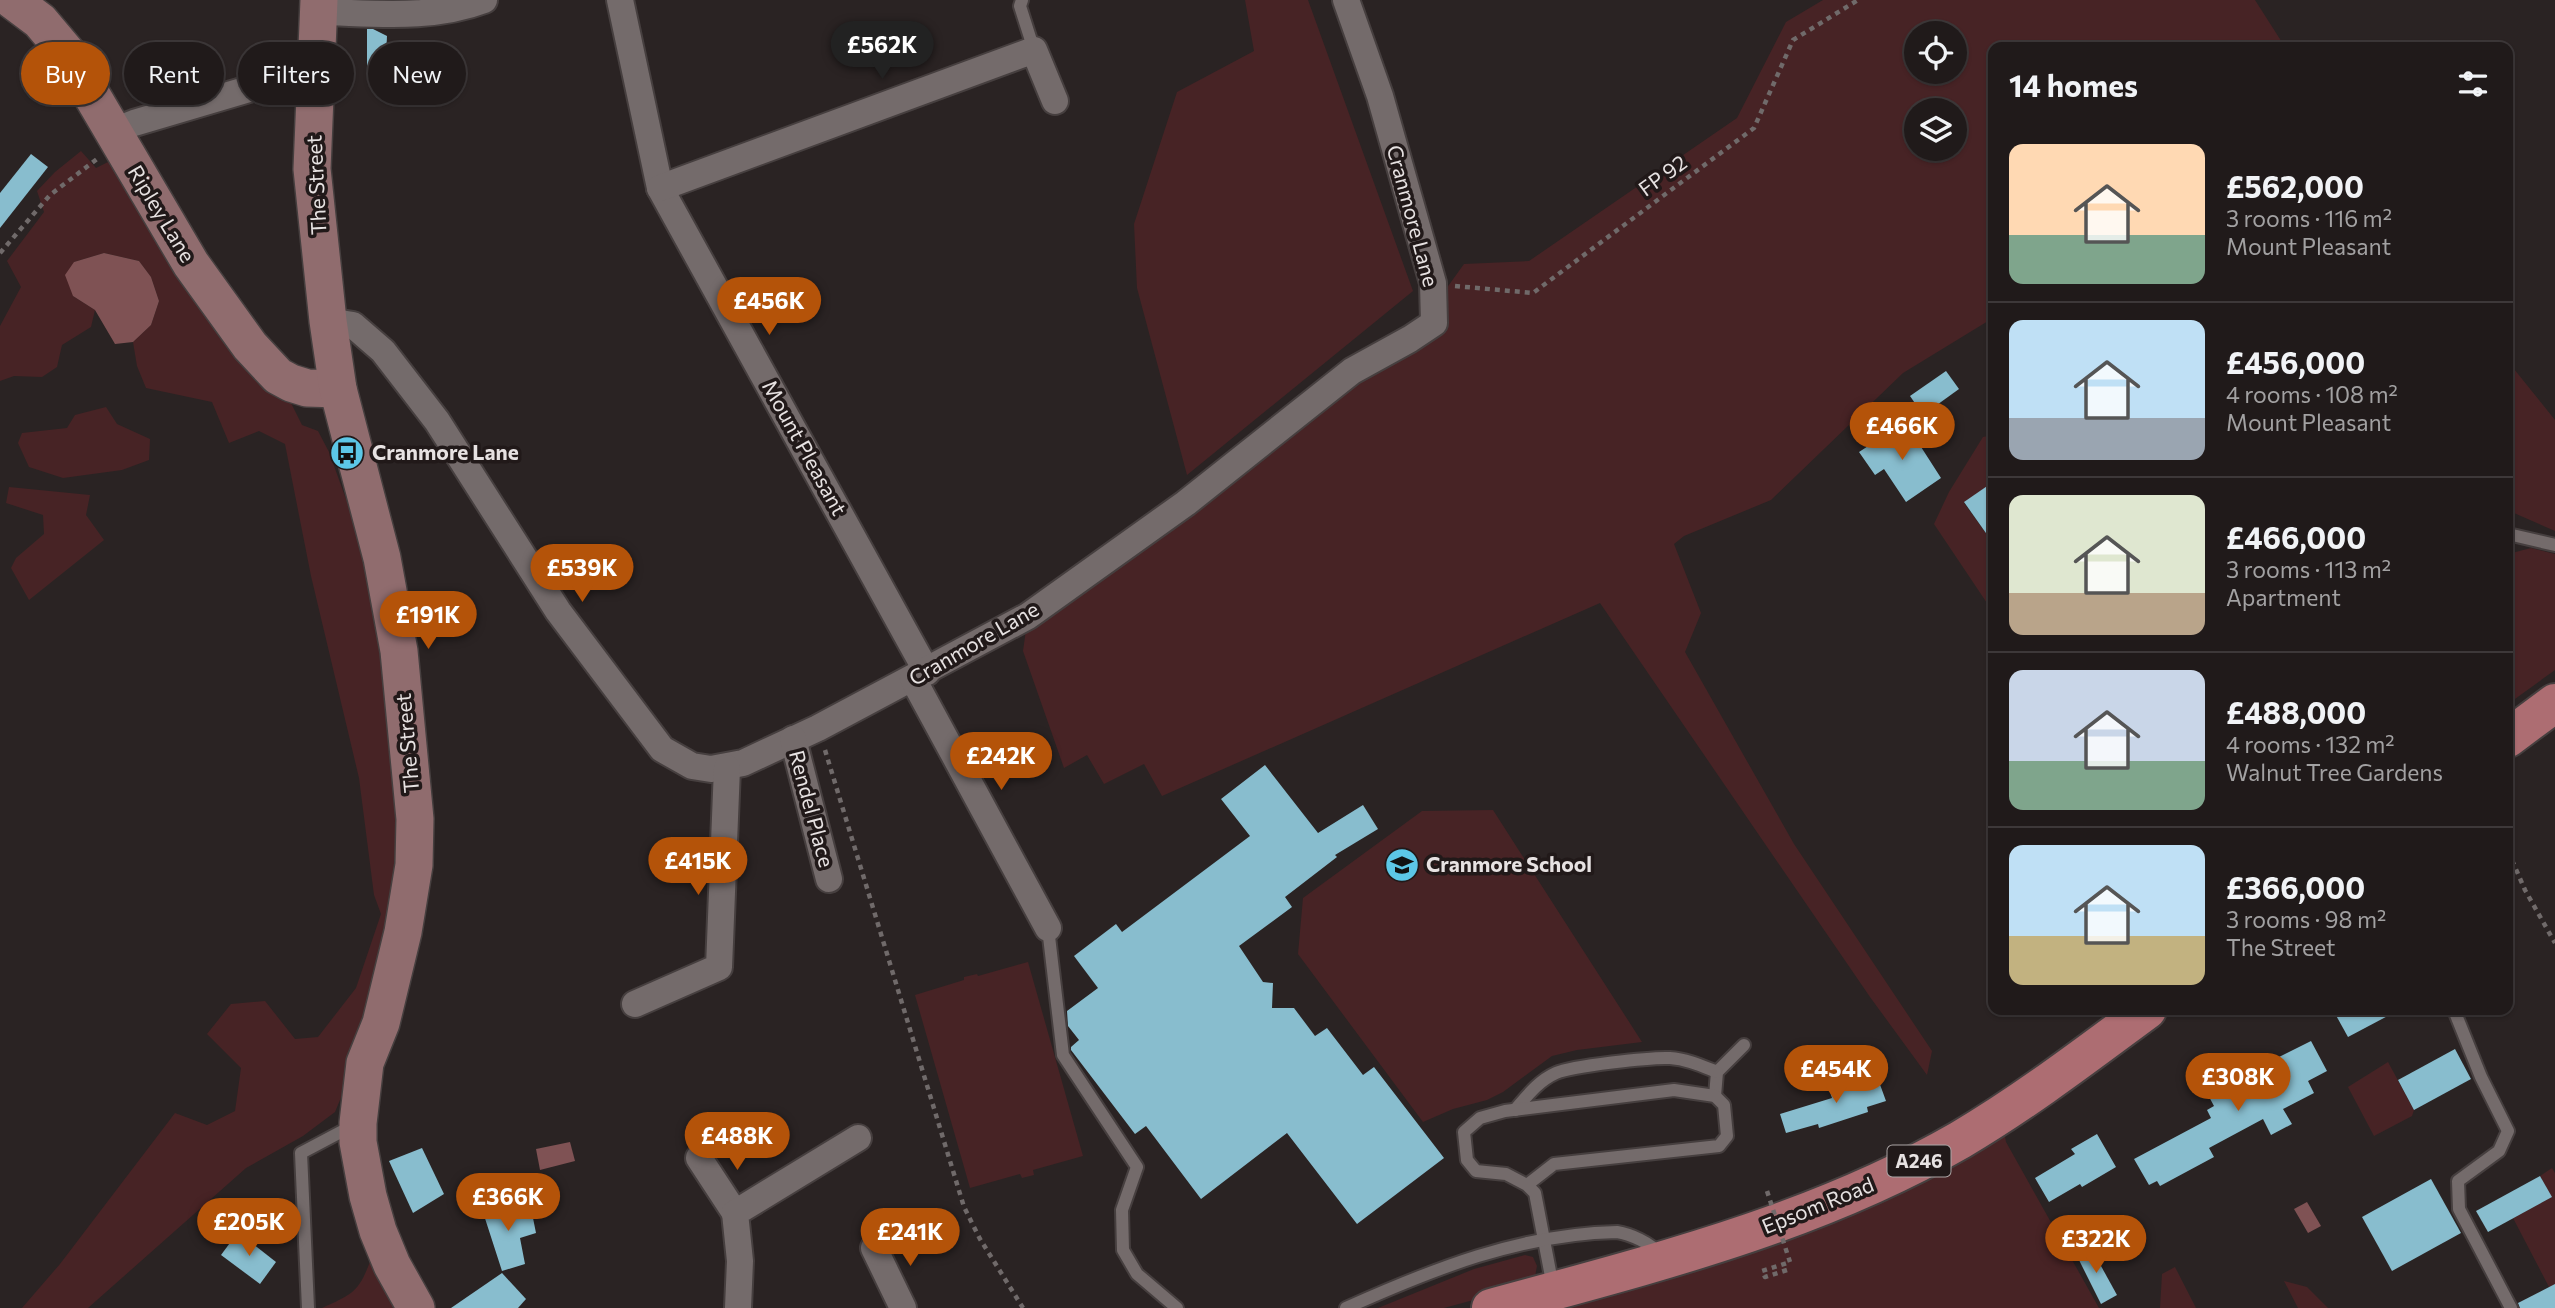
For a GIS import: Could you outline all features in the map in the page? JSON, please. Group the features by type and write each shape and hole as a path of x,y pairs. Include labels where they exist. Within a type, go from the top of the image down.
{"main road":[{"path":"2513,734 2555,703"},
{"name":"Epsom Road","path":"1491,1308 1663,1262 1814,1210 1888,1177 1958,1140 2055,1079 2140,1015"}],"street":[{"name":"Ripley Lane","path":"12,0 40,21 67,54 191,264 260,358 278,376 291,383 307,388 338,389"},
{"path":"319,6 430,14 485,0"},
{"name":"Mount Pleasant","path":"620,0 660,188 920,676 1048,928"},
{"name":"Cranmore Lane","path":"328,321 353,325 383,351 437,421 558,611 662,749 692,766 711,769 743,764 920,676 1028,616 1186,503 1352,371 1434,323 1433,283 1380,96 1346,0"},
{"name":"The Street","path":"319,6 312,169 328,321 338,389 382,558 399,651 415,819 414,865 403,932 382,1023 365,1063 358,1123 360,1160 378,1231 392,1265 416,1308"},
{"path":"660,188 1034,50 1055,101"},
{"path":"115,138 134,123 238,92"},
{"name":"Rendel Place","path":"793,739 830,878"},
{"path":"635,1004 719,967 727,768"},
{"path":"735,1213 858,1138"},
{"path":"699,1157 735,1213 740,1261 738,1308"},
{"path":"874,1248 903,1308"}],"lane":[{"path":"1022,0 1020,6 1034,50"},
{"path":"2513,535 2555,545"},
{"path":"1048,928 1063,1055 1137,1167 1122,1210 1123,1250 1137,1274 1177,1308"},
{"path":"2457,1015 2481,1077 2508,1131 2499,1151 2458,1181 2459,1209 2511,1308"},
{"path":"1715,1096 1717,1072 1744,1045"},
{"path":"1515,1110 1537,1085 1557,1072 1588,1066 1669,1058 1689,1061 1717,1072"},
{"path":"1527,1185 1554,1164 1719,1146 1727,1136 1724,1105 1715,1096 1674,1090 1515,1110 1480,1118 1464,1132 1466,1160 1476,1171 1506,1174 1527,1185 1535,1193 1554,1291"},
{"path":"308,1308 301,1153 358,1123"},
{"path":"1346,1308 1443,1267 1489,1251 1543,1239 1606,1232 1627,1234 1656,1250 1663,1262"}],"path":[{"name":"FP 92","path":"1433,283 1533,293 1754,128 1793,40 1858,0"},
{"path":"0,253 50,194 115,138"},
{"path":"818,727 964,1207 980,1239 1023,1308"},
{"path":"2513,862 2555,943"},
{"path":"1767,1191 1790,1262 1762,1271 1765,1277 1787,1270"}],"shaded area":[{"path":"1245,0 1308,0 1413,291 1187,475 1137,288 1134,224 1177,92 1254,51"},
{"path":"1823,0 2255,0 2282,42 1988,42 1988,321 1903,373 1771,500 1684,536 1674,544 1701,613 1685,652 1794,844 1932,1051 1927,1075 1870,997 1600,603 1162,796 1144,764 1104,784 1087,755 1064,768 1023,651 1028,616 1410,339 1464,264 1529,261 1737,118 1786,22"},
{"path":"81,151 96,168 108,162 126,172 288,397 302,425 318,431 329,452 367,557 384,643 402,860 354,1066 335,1112 303,1136 246,1168 88,1308 22,1308 60,1264 175,1113 207,1125 235,1111 241,1068 207,1034 231,1004 265,1001 295,1039 318,1037 356,988 381,914 374,895 359,778 311,576 285,444 259,431 229,443 212,402 146,388 137,366 133,342 151,325 159,301 151,277 139,261 104,253 74,262 73,296 95,310 91,327 62,345 57,367 42,377 14,376 0,381 0,326 21,287 7,261 44,212 37,191"},
{"path":"104,253 139,261 151,277 159,301 151,325 133,342 115,344 95,310 73,296 65,275 74,262"},
{"path":"2513,361 2514,369 2555,420 2555,531 2514,513"},
{"path":"106,407 117,424 150,439 149,460 122,470 63,478 29,467 18,443 22,433 67,428 75,415"},
{"path":"1988,436 1988,486 1964,503 1988,536 1988,605 1934,524 1949,492 1983,437"},
{"path":"9,487 90,495 86,515 104,540 29,600 11,568 16,558 44,534 43,515 6,503"},
{"path":"2531,548 2555,554 2555,670 2513,700 2513,553"},
{"path":"1493,810 1642,1042 1552,1056 1503,1092 1423,1122 1298,954 1303,898 1422,811"},
{"path":"1028,962 1083,1156 1033,1170 1034,1175 1022,1178 1020,1174 970,1188 915,995 964,980 964,977 978,976"},
{"path":"2388,1062 2414,1110 2412,1116 2374,1136 2348,1087"},
{"path":"2004,1131 2006,1142 2099,1308 1526,1308"},
{"path":"570,1142 575,1161 540,1170 536,1149"},
{"path":"2552,1168 2555,1173 2555,1308 2549,1287 2513,1218 2551,1197 2540,1176"},
{"path":"2307,1202 2321,1226 2308,1233 2294,1209"},
{"path":"1525,1255 1533,1257 1537,1266 1535,1277 1525,1286 1444,1308 1378,1308 1474,1269"},
{"path":"371,1259 408,1308 322,1308 354,1291 363,1279"},
{"path":"2175,1267 2196,1308 2160,1308 2162,1274"},
{"path":"2284,1281 2307,1287 2328,1308 2298,1308"}],"building":[{"path":"367,29 373,29 387,36 387,42 368,42 367,81"},
{"path":"31,154 48,167 0,228 0,193"},
{"path":"1946,371 1959,389 1923,415 1910,396"},
{"path":"1905,422 1941,478 1906,502 1884,469 1875,475 1859,452"},
{"path":"1988,485 1988,536 1964,502"},
{"path":"1265,765 1318,833 1363,805 1378,829 1335,855 1337,857 1285,897 1292,907 1239,946 1263,982 1273,983 1272,1008 1294,1008 1315,1036 1327,1028 1363,1075 1374,1067 1444,1158 1357,1224 1287,1133 1201,1199 1146,1126 1135,1134 1071,1050 1079,1040 1068,1026 1067,1011 1098,988 1074,956 1116,924 1122,932 1250,836 1221,799"},
{"path":"2336,1015 2390,1015 2348,1037"},
{"path":"2311,1041 2327,1071 2308,1081 2314,1093 2283,1109 2292,1124 2271,1135 2263,1119 2209,1148 2214,1157 2160,1186 2157,1181 2149,1185 2134,1159 2211,1118 2207,1110 2214,1106 2207,1093"},
{"path":"2455,1049 2471,1079 2414,1110 2398,1080"},
{"path":"1855,1077 1857,1085 1878,1079 1886,1101 1867,1107 1868,1112 1819,1128 1818,1124 1786,1133 1780,1114 1832,1098 1828,1086"},
{"path":"2097,1134 2116,1167 2049,1202 2035,1178 2075,1154 2071,1149"},
{"path":"422,1148 444,1194 413,1213 389,1161"},
{"path":"2540,1176 2552,1197 2488,1232 2476,1211"},
{"path":"2431,1179 2461,1233 2392,1271 2362,1217"},
{"path":"503,1199 510,1218 532,1213 536,1233 520,1238 525,1264 502,1271 481,1206"},
{"path":"238,1232 276,1262 260,1284 221,1255"},
{"path":"2090,1246 2117,1295 2101,1304 2076,1254"},
{"path":"502,1273 526,1299 518,1308 451,1308"},
{"path":"2555,1284 2555,1308 2520,1308 2518,1303"}],"place":[{"name":"Cranmore Lane","path":"347,453"},
{"name":"Cranmore School","path":"1402,865"}]}
